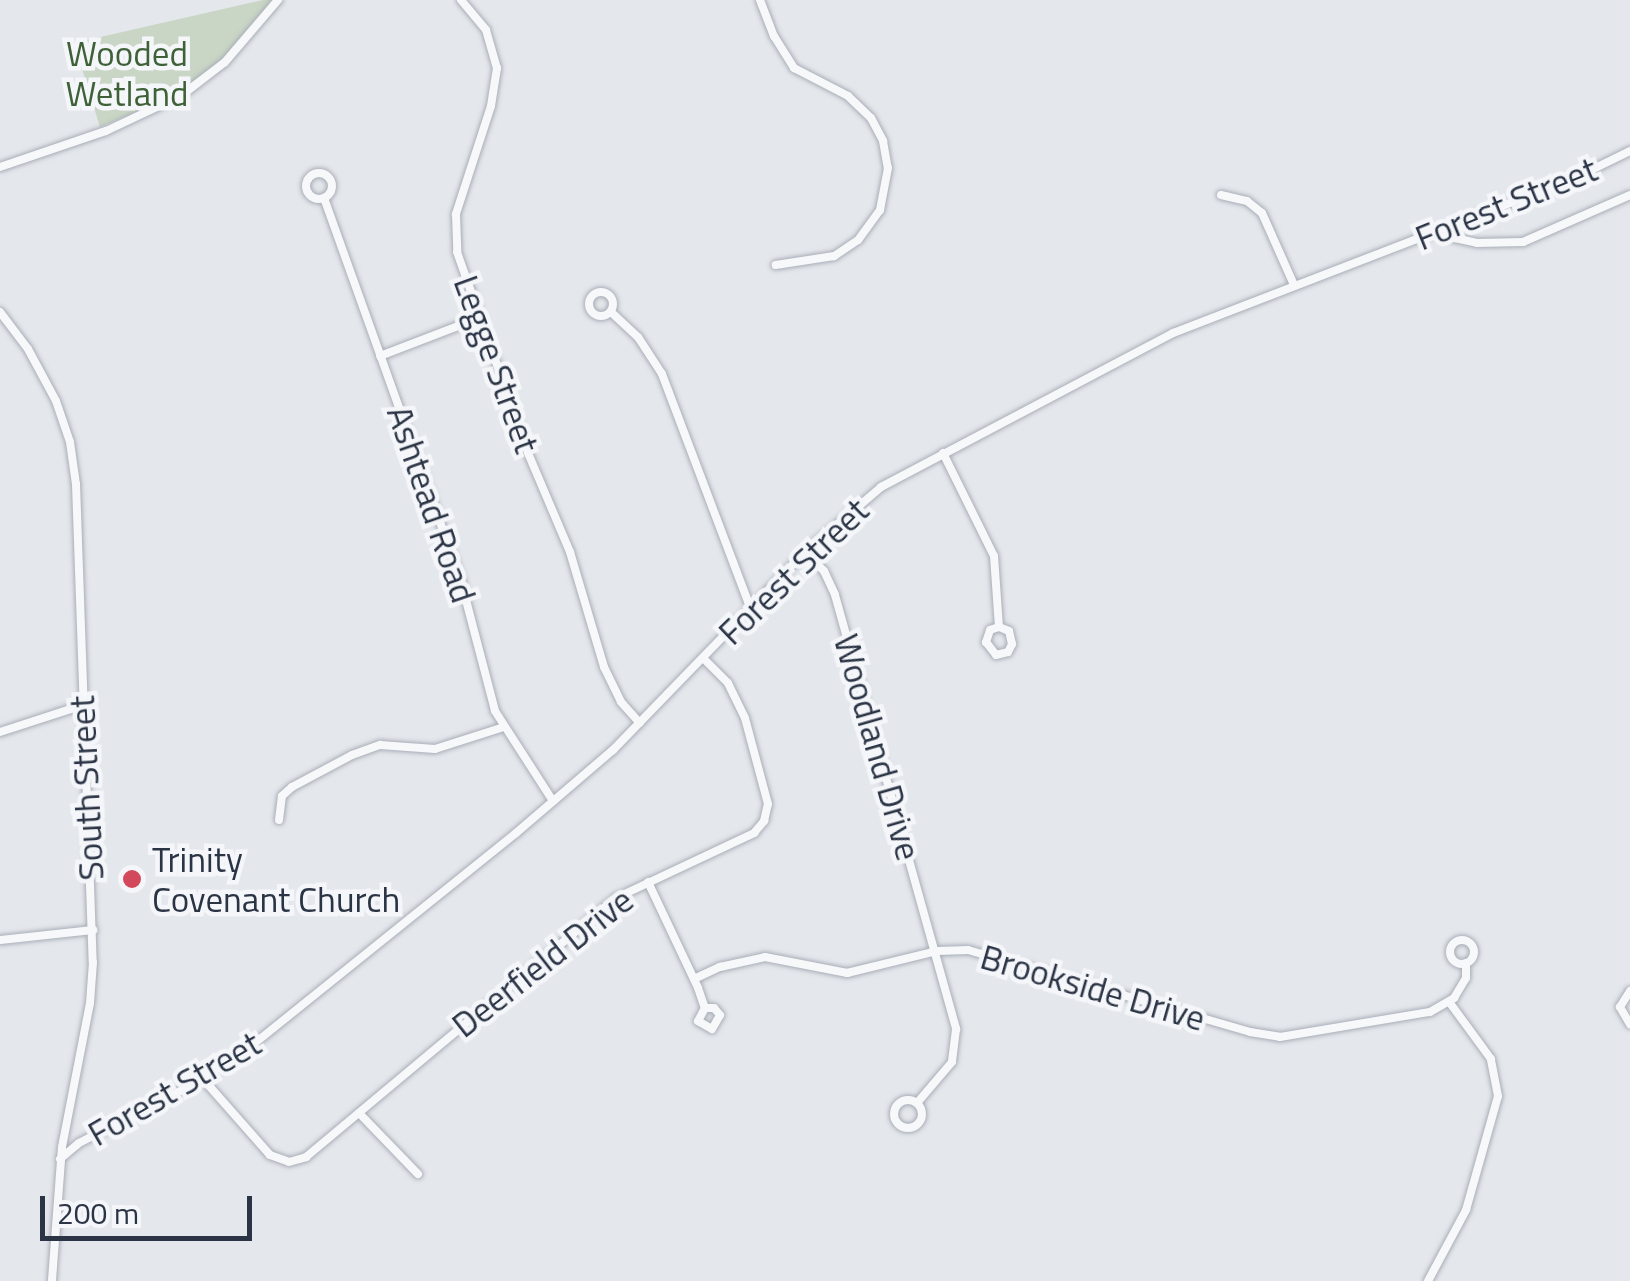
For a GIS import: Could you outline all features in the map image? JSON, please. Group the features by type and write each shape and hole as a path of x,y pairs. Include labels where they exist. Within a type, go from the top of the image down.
{"street":[{"path":"0,166 106,130 182,96 225,62 278,0"},
{"name":"Legge Street","path":"461,0 486,30 497,62 494,95 454,228 460,262 570,552 606,672 622,702 640,722"},
{"path":"760,0 774,36 794,68 848,96 871,118 883,141 888,168 880,210 858,240 834,256 776,264"},
{"name":"Forest Street","path":"60,1159 80,1143 204,1078 270,1032 554,801 640,722 858,503 943,453 1164,338 1579,176 1630,151"},
{"path":"1221,195 1259,209 1294,285"},
{"path":"1432,232 1477,243 1523,242 1630,196"},
{"name":"Ashtead Road","path":"324,198 461,582 502,728 554,801"},
{"name":"South Street","path":"0,312 46,380 72,452 92,930 90,1003 60,1159 52,1281"},
{"path":"611,312 638,337 658,367 751,608"},
{"path":"380,356 480,318"},
{"path":"943,453 994,556 999,626"},
{"name":"Woodland Drive","path":"805,552 824,571 836,595 956,1029 955,1048 938,1084 917,1103"},
{"name":"Deerfield Drive","path":"204,1078 244,1130 270,1156 284,1162 311,1154 610,902 742,841 758,829 766,816 766,793 742,708 728,683 703,658"},
{"path":"0,732 82,705"},
{"path":"280,820 282,796 352,754 380,745 434,749 502,728"},
{"path":"648,882 705,1008"},
{"path":"0,940 92,930"},
{"name":"Brookside Drive","path":"694,979 729,964 765,956 839,973 936,951 974,950 1266,1036 1417,1016 1450,1003"},
{"path":"1428,1281 1469,1201 1498,1091 1489,1054 1450,1003 1466,978 1466,963"},
{"path":"1630,992 1620,1010 1630,1024"},
{"path":"359,1113 418,1174"}],"green space":[{"name":"Wooded Wetland","path":"272,0 219,63 177,95 100,127 74,43"}],"place":[{"name":"Trinity Covenant Church","path":"132,879"}]}
